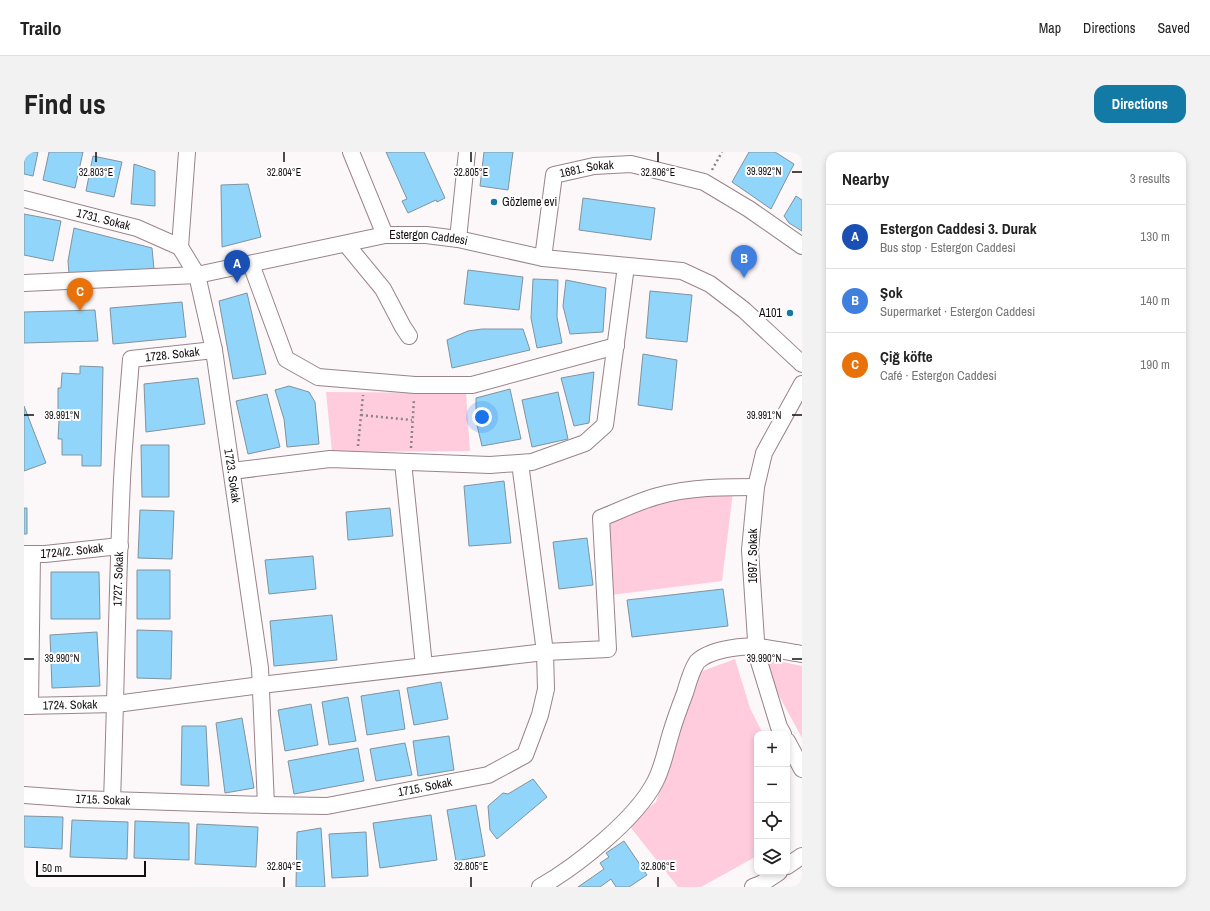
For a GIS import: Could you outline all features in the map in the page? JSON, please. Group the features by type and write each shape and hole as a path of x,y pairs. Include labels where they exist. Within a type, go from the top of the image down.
{"street":[{"path":"180,247 187,152"},
{"path":"351,152 385,235"},
{"path":"458,239 468,152"},
{"name":"1681. Sokak","path":"543,258 554,174 594,166 631,164 704,182 749,209 802,246"},
{"name":"1731. Sokak","path":"24,199 137,228 180,247"},
{"name":"Estergon Caddesi","path":"24,283 197,275 385,235 426,235 458,239 543,258 682,272 710,284 744,310 802,364"},
{"path":"346,244 383,288 409,336"},
{"name":"1723. Sokak","path":"180,247 197,275 214,350 260,668 266,805"},
{"path":"251,264 286,359 318,377 415,385 472,385 616,346"},
{"path":"232,471 330,459 490,465 520,463 532,462 585,443 606,425 626,266"},
{"name":"1728. Sokak","path":"131,359 214,350"},
{"name":"1727. Sokak","path":"112,800 122,478 131,359"},
{"name":"1697. Sokak","path":"781,731 757,655 750,550 756,487 764,453 802,384"},
{"path":"407,462 424,666"},
{"name":"1715. Sokak","path":"24,795 112,800 327,806 488,775 525,755 540,715 546,689 545,652 520,463"},
{"name":"1724. Sokak","path":"27,706 116,704 261,685 545,652 608,649 601,518 657,496 677,492 721,486 756,487"},
{"name":"1724/2. Sokak","path":"28,554 120,546"},
{"path":"27,706 28,554"},
{"path":"540,887 566,870 610,835 649,793 660,770 677,714 692,673 698,662 717,651 756,646 802,654"},
{"path":"790,747 802,769"},
{"path":"790,864 802,856"},
{"path":"753,887 761,884 774,875"}],"path":[{"path":"704,182 722,152"},
{"path":"357,460 364,381"},
{"path":"407,462 415,385"},
{"path":"361,415 412,420"}],"shaded area":[{"path":"326,392 466,393 470,451 332,452"},
{"path":"733,492 722,581 611,595 602,522 625,510 678,499"},
{"path":"758,657 802,666 802,738"},
{"path":"735,659 750,708 762,731 754,731 754,858 701,887 678,887 628,824 656,802 697,673"}],"building":[{"path":"24,152 38,152 33,176 24,174"},
{"path":"49,152 83,152 75,188 43,180"},
{"path":"386,152 424,152 445,198 437,202 436,200 408,213 402,201 407,199"},
{"path":"484,152 513,152 508,190 480,186"},
{"path":"749,152 775,152 794,164 771,209 732,182"},
{"path":"93,156 122,162 114,197 86,191"},
{"path":"134,164 155,171 155,206 131,204"},
{"path":"248,184 261,237 222,247 221,185"},
{"path":"796,196 802,200 802,231 789,223 784,216"},
{"path":"583,198 655,208 651,240 579,230"},
{"path":"24,214 61,221 53,261 24,255"},
{"path":"74,228 152,248 154,269 69,274 68,261"},
{"path":"468,270 523,277 519,310 464,304"},
{"path":"533,279 558,280 557,317 562,343 537,348 531,318"},
{"path":"566,280 606,288 603,332 570,334 563,306"},
{"path":"650,291 692,295 687,342 646,338"},
{"path":"247,293 266,374 233,379 219,301"},
{"path":"182,302 186,337 113,344 110,308"},
{"path":"95,310 98,341 24,343 24,312"},
{"path":"482,329 523,329 530,350 452,368 447,340 468,331"},
{"path":"643,354 677,360 672,410 638,405"},
{"path":"80,366 103,367 101,466 82,466 82,455 62,455 62,439 58,439 59,420 62,420 63,410 58,410 58,388 61,388 62,373 80,374"},
{"path":"594,372 589,423 574,426 561,378"},
{"path":"198,378 205,424 146,432 144,384"},
{"path":"289,386 309,392 315,402 319,444 287,447 284,419 275,390"},
{"path":"510,389 521,439 482,446 476,421 476,398"},
{"path":"558,392 568,439 532,447 522,400"},
{"path":"267,394 280,447 248,454 236,401"},
{"path":"24,406 46,463 24,471"},
{"path":"141,445 169,445 169,497 142,497"},
{"path":"504,481 511,543 469,546 464,486"},
{"path":"24,508 27,508 27,534 24,534"},
{"path":"390,508 393,536 348,540 346,512"},
{"path":"140,510 174,511 172,559 138,558"},
{"path":"587,538 593,585 559,589 553,542"},
{"path":"313,556 316,589 269,594 265,560"},
{"path":"137,570 170,570 170,619 137,619"},
{"path":"51,572 99,572 100,619 51,619"},
{"path":"723,589 728,626 632,637 627,600"},
{"path":"332,615 337,660 274,666 270,621"},
{"path":"137,630 172,631 171,679 137,678"},
{"path":"97,632 100,686 52,688 50,635"},
{"path":"441,682 448,719 414,725 407,688"},
{"path":"399,690 405,729 367,735 361,696"},
{"path":"348,697 356,741 329,745 322,702"},
{"path":"311,704 318,745 285,751 278,710"},
{"path":"242,718 254,788 225,793 216,723"},
{"path":"182,726 206,726 209,786 181,785"},
{"path":"449,736 454,770 418,776 413,741"},
{"path":"405,743 412,775 376,781 370,749"},
{"path":"358,748 364,781 294,794 288,761"},
{"path":"533,779 547,797 497,839 490,830 488,806 503,793 508,794"},
{"path":"476,805 485,856 456,861 447,810"},
{"path":"431,815 437,860 380,868 373,823"},
{"path":"24,816 63,817 62,849 24,847"},
{"path":"72,820 128,822 127,859 70,857"},
{"path":"135,821 189,823 189,860 134,858"},
{"path":"197,824 258,827 256,867 195,864"},
{"path":"321,828 325,887 296,887 297,832"},
{"path":"366,832 368,876 332,878 329,834"},
{"path":"624,841 647,875 629,887 616,887 611,879 600,887 578,887 604,869 600,863 609,857 606,853"}],"place":[{"name":"Gözleme evi","path":"494,202"},
{"name":"Şok","path":"744,278"},
{"name":"Estergon Caddesi 3. Durak","path":"237,283"},
{"name":"Çiğ köfte","path":"80,311"},
{"name":"A101","path":"790,313"}]}
